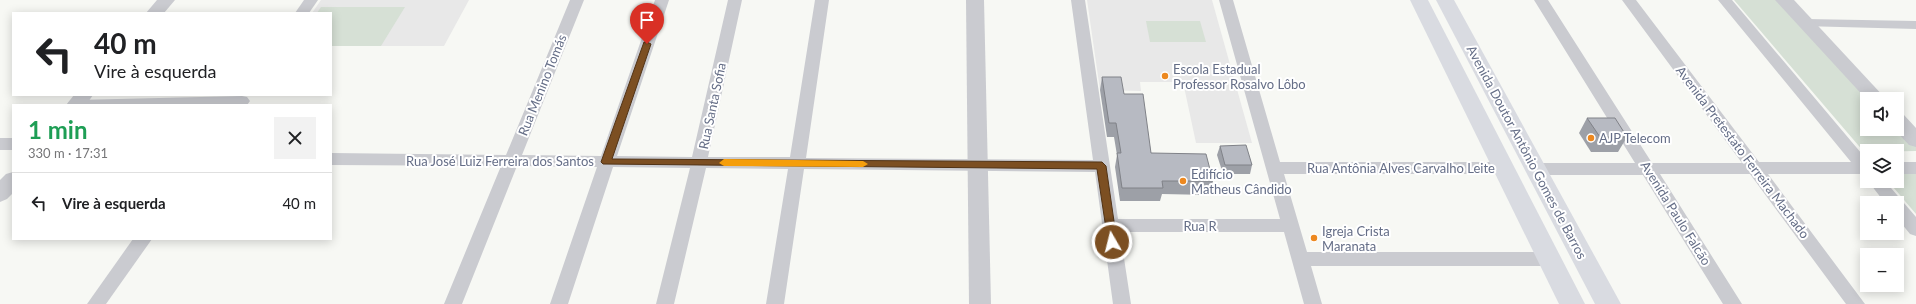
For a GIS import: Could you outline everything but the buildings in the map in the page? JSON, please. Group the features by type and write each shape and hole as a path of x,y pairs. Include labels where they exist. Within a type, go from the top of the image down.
{"main road":[{"name":"Avenida Doutor Antônio Gomes de Barros","path":"1419,0 1572,304"},
{"name":"Avenida Doutor Antônio Gomes de Barros","path":"1445,0 1608,304"}],"street":[{"path":"155,12 166,0"},
{"path":"303,12 311,0"},
{"name":"Rua Menino Tomás","path":"453,304 577,0"},
{"path":"559,304 662,0"},
{"name":"Rua Santa Sofia","path":"664,304 699,162 735,0"},
{"path":"775,304 822,0"},
{"path":"975,0 979,165 980,304"},
{"path":"1078,0 1122,304"},
{"path":"1226,0 1313,304"},
{"name":"Avenida Paulo Falcão","path":"1541,0 1733,304"},
{"name":"Avenida Pretestato Ferreira Machado","path":"1629,0 1856,304"},
{"path":"1725,0 1860,162"},
{"path":"1784,0 1870,92"},
{"path":"1806,23 1916,25"},
{"path":"77,104 83,96"},
{"path":"109,104 242,100"},
{"path":"0,144 12,144"},
{"name":"Rua José Luiz Ferreira dos Santos","path":"332,160 1102,166"},
{"name":"Rua Antônia Alves Carvalho Leite","path":"1274,168 1504,168"},
{"path":"1904,168 1916,168"},
{"path":"1536,169 1860,169"},
{"path":"0,194 12,180"},
{"path":"1882,188 1888,196"},
{"path":"1904,214 1916,229"},
{"name":"Rua R","path":"1110,226 1290,225"},
{"path":"96,304 142,240"},
{"path":"1300,258 1550,259"}],"shaded area":[{"path":"321,0 469,0 444,46 332,46 332,12 313,12"},
{"name":"Escola Estadual Professor Rosalvo Lôbo","path":"1087,0 1212,0 1252,143 1196,143 1183,82 1140,82 1141,91 1100,90"},
{"path":"1734,0 1778,0 1861,92 1860,136 1904,135 1916,145 1916,151 1904,151 1904,144 1860,144 1860,147"},
{"path":"321,7 405,7 381,46 332,46 332,12 318,12"},
{"path":"1146,21 1200,21 1206,42 1150,42"},
{"path":"1904,170 1916,170 1916,214 1904,200 1904,196 1901,196 1894,188 1904,188"}],"slow traffic":[{"path":"724,163 863,164"}],"place":[{"name":"Escola Estadual Professor Rosalvo Lôbo","path":"1165,76"},
{"name":"AJP Telecom","path":"1591,138"},
{"name":"Edifício Matheus Cândido","path":"1183,181"},
{"name":"Igreja Crista Maranata","path":"1314,238"}],"route":[{"path":"647,44 606,162 1102,166 1112,242"}]}
